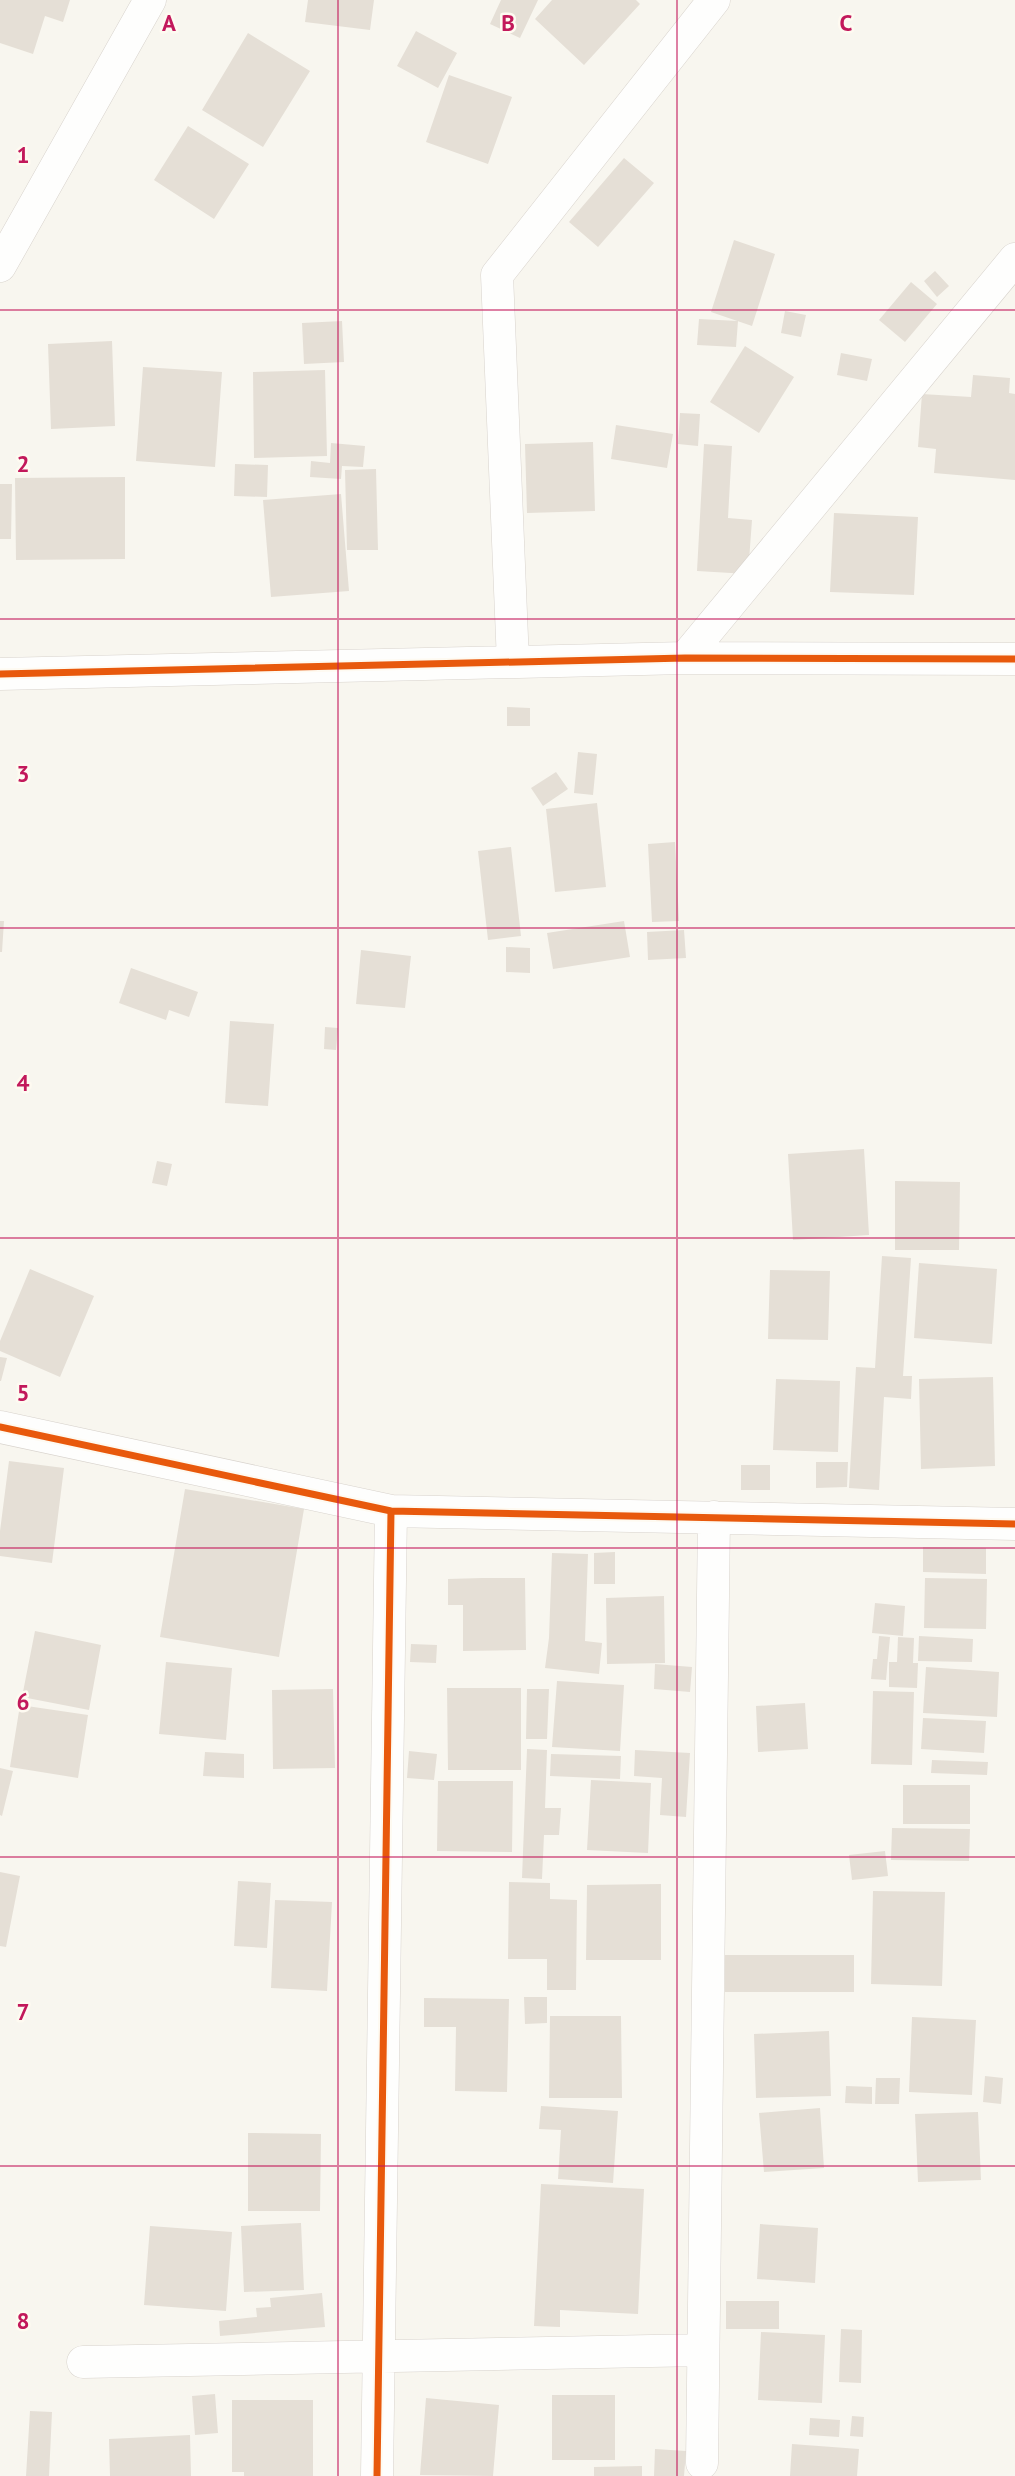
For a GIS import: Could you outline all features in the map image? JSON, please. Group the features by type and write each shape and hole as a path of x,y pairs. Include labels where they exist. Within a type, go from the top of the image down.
{"street":[{"path":"0,266 150,0"},
{"path":"513,662 497,275 714,0"},
{"path":"685,658 1015,259"},
{"path":"0,674 685,658 1015,659"},
{"path":"0,1427 391,1511 1015,1524"},
{"path":"377,2476 391,1511"},
{"path":"702,2463 714,1517"},
{"path":"83,2362 703,2350"}],"building":[{"path":"0,0 70,0 63,22 45,16 33,54 0,43"},
{"path":"308,0 374,0 370,30 305,22"},
{"path":"501,0 538,0 520,38 490,24"},
{"path":"552,0 636,0 640,4 584,65 535,19"},
{"path":"416,31 457,53 438,88 397,66"},
{"path":"248,33 310,71 263,147 202,110"},
{"path":"449,75 512,97 488,164 426,142"},
{"path":"188,126 249,164 214,219 154,180"},
{"path":"624,158 654,183 598,247 569,222"},
{"path":"734,240 775,254 752,326 711,312"},
{"path":"935,271 949,286 937,297 924,281"},
{"path":"911,282 937,304 905,342 879,320"},
{"path":"785,311 806,315 801,337 781,333"},
{"path":"699,319 738,321 736,347 697,345"},
{"path":"342,321 344,362 304,364 302,323"},
{"path":"112,341 115,426 51,429 48,344"},
{"path":"745,346 794,377 759,433 710,402"},
{"path":"841,353 872,359 867,381 837,375"},
{"path":"143,367 222,372 215,467 136,461"},
{"path":"325,370 327,456 254,458 253,372"},
{"path":"973,375 1010,378 1009,393 1015,394 1015,480 934,473 936,449 918,447 922,394 971,397"},
{"path":"680,413 700,414 698,446 678,444"},
{"path":"616,425 673,434 667,468 611,459"},
{"path":"593,442 595,511 527,513 525,444"},
{"path":"331,443 365,446 363,467 342,466 341,479 310,477 311,461 330,463"},
{"path":"704,444 732,446 728,518 752,520 748,574 697,571"},
{"path":"235,464 268,465 267,497 234,496"},
{"path":"376,469 378,550 347,550 345,470"},
{"path":"125,477 125,559 16,560 15,478"},
{"path":"0,484 12,484 11,539 0,539"},
{"path":"341,494 349,591 271,597 263,500"},
{"path":"834,513 918,517 914,595 830,592"},
{"path":"507,707 530,708 530,726 507,726"},
{"path":"578,752 597,754 593,795 574,793"},
{"path":"556,772 568,789 543,806 531,788"},
{"path":"597,803 606,887 555,892 546,809"},
{"path":"675,842 679,921 652,922 648,844"},
{"path":"511,847 521,936 488,940 478,851"},
{"path":"0,921 4,921 2,952 0,952"},
{"path":"624,921 630,957 553,969 547,933"},
{"path":"684,930 686,958 648,960 647,932"},
{"path":"506,947 530,948 530,973 506,972"},
{"path":"361,950 411,956 405,1008 356,1004"},
{"path":"131,968 198,992 189,1017 169,1010 166,1020 119,1003"},
{"path":"230,1021 274,1024 268,1106 225,1103"},
{"path":"325,1027 338,1028 336,1050 324,1049"},
{"path":"864,1149 869,1235 793,1240 788,1154"},
{"path":"157,1161 172,1164 167,1186 152,1183"},
{"path":"895,1181 960,1182 959,1250 895,1250"},
{"path":"882,1256 911,1258 903,1376 912,1376 911,1399 884,1397 879,1490 849,1488 856,1367 875,1368"},
{"path":"919,1263 997,1269 992,1344 914,1338"},
{"path":"30,1269 94,1296 60,1377 0,1351 0,1341"},
{"path":"770,1270 830,1271 828,1340 768,1339"},
{"path":"0,1357 7,1358 1,1381 0,1381"},
{"path":"993,1377 995,1466 921,1469 919,1379"},
{"path":"776,1379 840,1381 838,1452 773,1450"},
{"path":"9,1461 64,1468 52,1563 0,1556 0,1531"},
{"path":"816,1462 848,1462 847,1487 816,1488"},
{"path":"741,1465 770,1465 770,1490 741,1490"},
{"path":"185,1489 304,1509 279,1657 160,1637"},
{"path":"923,1547 986,1548 986,1574 923,1572"},
{"path":"615,1552 615,1584 594,1584 594,1553"},
{"path":"552,1553 588,1554 585,1641 602,1643 599,1674 545,1668 549,1638"},
{"path":"525,1578 526,1650 463,1651 463,1605 448,1605 448,1579"},
{"path":"925,1578 987,1579 986,1629 924,1628"},
{"path":"664,1596 665,1663 607,1664 606,1598"},
{"path":"875,1603 905,1606 903,1636 872,1633"},
{"path":"35,1631 101,1645 89,1710 22,1697"},
{"path":"879,1636 890,1637 886,1680 871,1679 873,1659 877,1659"},
{"path":"919,1636 973,1639 972,1662 918,1661"},
{"path":"898,1637 914,1638 913,1663 918,1663 917,1688 889,1687 889,1662 897,1662"},
{"path":"411,1644 437,1645 436,1663 410,1662"},
{"path":"166,1662 232,1668 226,1740 159,1734"},
{"path":"655,1664 692,1667 690,1692 654,1689"},
{"path":"926,1667 999,1672 997,1717 923,1713"},
{"path":"557,1681 624,1685 620,1751 552,1747"},
{"path":"447,1688 521,1688 521,1770 448,1770"},
{"path":"333,1689 335,1768 273,1769 272,1690"},
{"path":"527,1689 549,1689 547,1739 526,1739"},
{"path":"873,1691 914,1692 912,1765 871,1764"},
{"path":"805,1703 808,1749 758,1752 756,1706"},
{"path":"20,1705 88,1715 78,1778 10,1767"},
{"path":"923,1718 986,1721 984,1753 921,1749"},
{"path":"527,1749 547,1750 545,1808 561,1808 559,1835 544,1835 542,1879 522,1878"},
{"path":"635,1750 690,1753 686,1817 660,1815 662,1778 634,1776"},
{"path":"409,1751 437,1754 434,1780 407,1778"},
{"path":"205,1752 244,1754 244,1778 203,1776"},
{"path":"551,1754 621,1756 620,1779 550,1776"},
{"path":"932,1760 988,1762 987,1775 931,1773"},
{"path":"0,1768 13,1771 2,1816 0,1815"},
{"path":"591,1780 651,1783 648,1853 587,1850"},
{"path":"438,1781 513,1781 512,1852 437,1851"},
{"path":"903,1785 970,1785 970,1824 903,1824"},
{"path":"892,1828 970,1829 969,1861 891,1860"},
{"path":"885,1851 888,1876 852,1880 849,1855"},
{"path":"0,1872 20,1876 6,1947 0,1946"},
{"path":"238,1881 271,1883 267,1948 234,1946"},
{"path":"509,1882 550,1883 550,1899 577,1900 576,1990 547,1990 547,1959 508,1959"},
{"path":"661,1884 661,1960 586,1960 587,1885"},
{"path":"873,1891 945,1892 942,1986 871,1984"},
{"path":"275,1900 332,1902 327,1991 271,1988"},
{"path":"725,1955 854,1955 854,1992 725,1992"},
{"path":"524,1997 547,1997 547,2023 525,2024"},
{"path":"424,1998 509,1999 507,2092 455,2091 456,2027 424,2027"},
{"path":"550,2016 621,2016 622,2098 549,2098"},
{"path":"912,2017 976,2020 972,2095 909,2092"},
{"path":"829,2031 831,2096 756,2098 754,2034"},
{"path":"985,2076 1003,2078 1001,2104 983,2102"},
{"path":"876,2078 900,2078 899,2104 875,2104"},
{"path":"846,2086 872,2087 872,2104 845,2103"},
{"path":"541,2106 618,2111 613,2183 558,2179 561,2130 539,2129"},
{"path":"820,2108 824,2168 764,2172 759,2113"},
{"path":"978,2112 981,2180 918,2182 915,2114"},
{"path":"248,2133 321,2134 320,2211 248,2211"},
{"path":"541,2184 644,2189 638,2314 560,2310 560,2327 534,2326"},
{"path":"301,2223 304,2290 244,2292 241,2226"},
{"path":"760,2224 818,2228 815,2283 757,2279"},
{"path":"150,2226 232,2232 226,2311 144,2305"},
{"path":"322,2293 325,2327 220,2336 219,2321 257,2317 256,2308 271,2307 270,2298"},
{"path":"726,2301 779,2301 779,2329 726,2329"},
{"path":"841,2329 862,2330 861,2383 839,2382"},
{"path":"761,2332 825,2335 822,2403 758,2400"},
{"path":"215,2394 218,2433 195,2435 192,2396"},
{"path":"552,2395 615,2395 615,2460 552,2460"},
{"path":"426,2398 499,2405 493,2476 420,2475"},
{"path":"232,2400 313,2400 313,2476 244,2476 244,2472 232,2472"},
{"path":"30,2411 52,2412 49,2476 26,2476"},
{"path":"852,2416 864,2417 863,2437 850,2436"},
{"path":"810,2418 840,2420 839,2437 809,2435"},
{"path":"190,2435 191,2476 110,2476 109,2439"},
{"path":"792,2444 859,2449 857,2476 790,2476"},
{"path":"655,2449 686,2451 684,2476 654,2476"},
{"path":"642,2466 642,2476 594,2476 594,2467"}],"cycle path":[{"path":"0,674 685,658 1015,659"},
{"path":"0,1427 391,1511 1015,1524"},
{"path":"377,2476 391,1511"}]}
